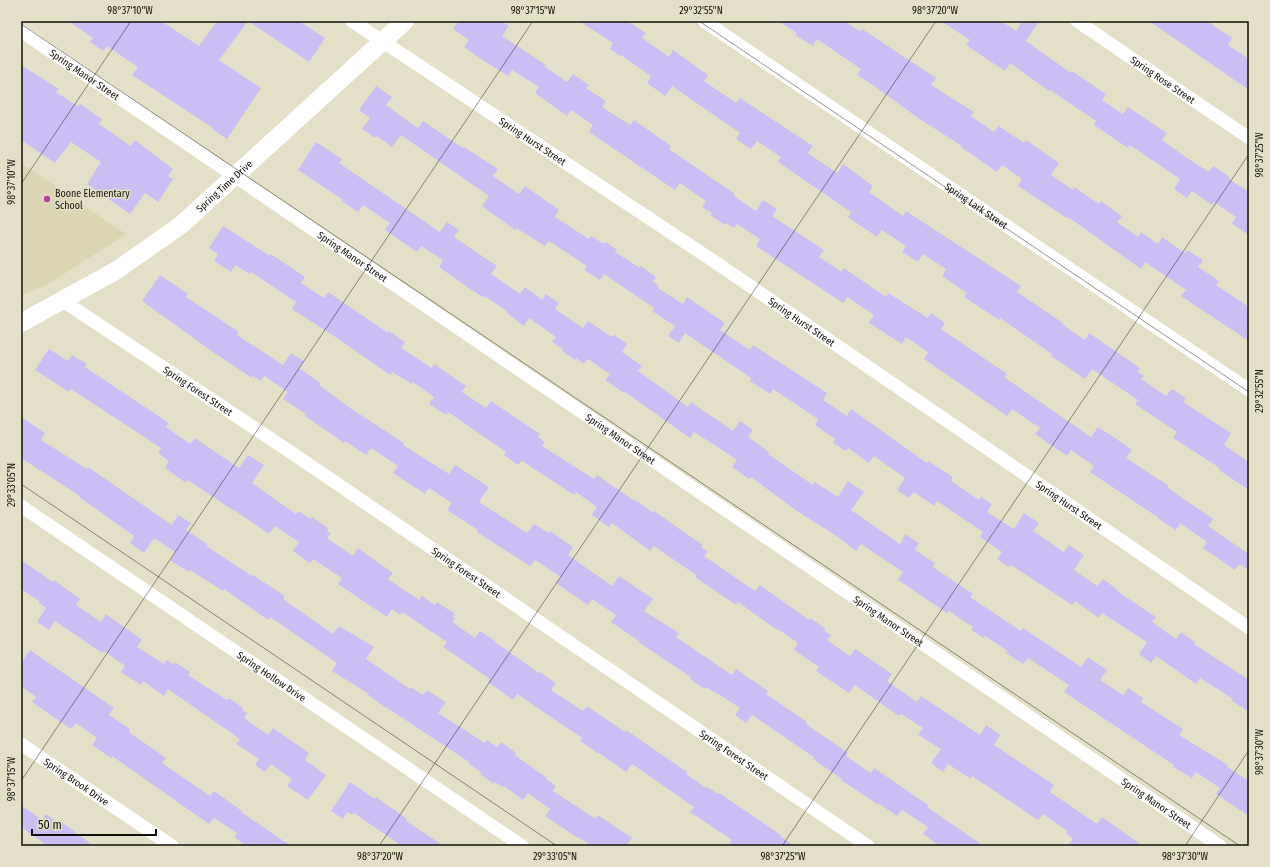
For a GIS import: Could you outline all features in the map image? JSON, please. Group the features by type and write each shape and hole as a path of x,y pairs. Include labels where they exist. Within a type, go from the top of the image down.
{"street":[{"name":"Spring Hurst Street","path":"352,21 718,264 1249,628"},
{"name":"Spring Time Drive","path":"21,323 117,270 181,225 405,21"},
{"name":"Spring Lark Street","path":"704,21 1249,390"},
{"name":"Spring Rose Street","path":"1077,21 1249,138"},
{"name":"Spring Manor Street","path":"21,31 1220,846"},
{"name":"Spring Forest Street","path":"63,301 295,455 868,846"},
{"name":"Spring Hollow Drive","path":"21,506 522,846"},
{"name":"Spring Brook Drive","path":"21,744 172,846"}],"shaded area":[{"name":"Boone Elementary School","path":"21,163 126,234 50,283 21,296"}],"building":[{"path":"68,21 161,21 199,46 217,21 248,21 219,60 261,88 227,139 212,129 213,128 132,75 138,67 107,46 103,51 90,42 93,38"},
{"path":"248,21 299,21 325,38 309,62"},
{"path":"459,21 501,21 509,26 502,36 546,65 544,66 567,82 573,74 589,85 586,88 606,101 602,107 630,125 634,120 671,146 669,149 735,194 734,196 756,211 763,200 777,209 772,216 824,250 819,257 842,272 844,268 886,297 888,293 928,318 931,313 945,323 941,329 1007,374 1004,377 1091,437 1098,427 1115,438 1132,450 1126,458 1169,486 1168,488 1213,519 1208,526 1249,554 1249,570 1239,564 1235,570 1203,548 1207,542 1180,523 1176,530 1158,519 1159,518 1090,472 1094,466 1071,450 1067,456 1035,434 1040,428 1012,409 1007,416 924,359 928,352 906,337 902,344 869,323 874,315 847,297 843,303 756,246 760,239 737,224 734,228 726,223 725,225 710,215 712,213 702,207 706,201 680,183 675,190 589,132 593,125 571,110 567,116 535,93 539,87 512,70 508,76 478,57 464,47 469,40 453,29"},
{"path":"579,21 627,21 646,33 642,38 669,57 673,50 708,75 704,81 736,103 740,98 813,146 808,153 837,173 843,164 873,186 869,192 903,216 906,211 1021,286 1017,292 1063,323 1062,324 1085,340 1089,333 1140,368 1138,372 1144,376 1141,379 1166,396 1172,389 1186,398 1183,402 1231,433 1224,445 1249,462 1249,490 1219,470 1220,468 1173,438 1177,432 1135,404 1138,400 1092,369 1085,379 1000,318 999,320 964,297 967,293 942,276 946,269 923,254 918,262 902,252 906,246 882,230 877,237 848,217 851,212 778,162 781,157 757,141 751,149 736,139 740,133 672,86 665,96 647,83 651,76 610,49 613,43"},
{"path":"778,21 844,21 860,31 862,29 936,78 931,85 974,112 971,116 994,132 999,126 1024,143 1026,140 1059,163 1051,175 1073,190 1074,187 1099,204 1101,201 1122,216 1117,222 1138,237 1141,232 1158,244 1162,237 1185,253 1187,250 1203,260 1198,267 1219,281 1216,285 1249,307 1249,341 1181,296 1186,290 1145,262 1141,269 1068,217 1067,218 1018,186 1022,179 1002,165 997,172 961,147 962,146 918,118 857,75 861,69 817,39 813,46 795,35 797,33"},
{"path":"941,21 1001,21 1016,31 1022,21 1039,21 1026,41 1071,73 1072,71 1106,94 1102,100 1123,114 1128,107 1167,133 1162,140 1187,158 1209,172 1213,166 1249,192 1249,235 1232,224 1236,217 1214,202 1212,205 1192,191 1187,198 1174,189 1180,179 1130,145 1128,148 1094,125 1096,121 1050,90 1049,91 1010,63 1005,71 966,45 970,40"},
{"path":"1149,21 1207,21 1232,38 1228,45 1249,59 1249,90"},
{"path":"21,65 59,89 56,92 78,106 80,104 102,119 99,124 131,146 135,140 173,169 168,176 173,179 158,202 145,193 130,214 87,184 101,162 71,142 55,163 21,140"},
{"path":"376,86 392,97 386,105 418,128 423,121 498,169 493,176 519,194 525,186 559,210 555,217 589,239 591,236 604,244 606,242 617,250 615,252 640,268 641,266 656,277 653,281 659,286 658,288 683,304 687,297 725,323 720,330 750,350 753,345 827,393 823,400 847,416 851,409 927,463 928,461 953,477 951,481 979,500 981,497 992,504 987,512 1014,529 1024,513 1039,523 1033,531 1064,552 1069,545 1084,555 1074,570 1097,586 1103,579 1118,590 1117,591 1156,617 1152,622 1176,639 1181,632 1195,642 1194,644 1249,680 1249,712 1232,701 1233,699 1200,678 1196,684 1156,656 1151,663 1139,654 1147,642 1102,613 1099,618 1075,601 1072,605 1011,565 1009,567 997,559 1002,552 980,537 983,532 937,501 934,506 914,492 909,498 897,490 905,478 874,456 869,463 848,448 846,451 833,443 835,439 815,425 818,419 773,389 770,394 750,381 751,378 685,333 679,343 668,336 675,326 652,311 654,308 604,274 600,280 584,270 587,266 549,241 545,246 516,228 515,230 482,206 489,196 401,135 392,147 377,136 375,138 362,129 370,118 359,110"},
{"path":"316,142 342,159 339,163 440,232 447,222 459,230 454,237 497,266 491,274 520,294 525,287 542,300 546,294 559,303 555,309 583,328 588,321 612,337 614,335 627,344 622,352 642,366 638,371 688,407 691,402 733,431 740,421 753,430 748,437 769,452 768,454 813,485 815,482 838,497 848,481 864,492 851,510 900,544 905,534 919,543 915,550 935,563 933,567 973,594 970,597 1021,631 1023,628 1081,667 1088,657 1107,670 1100,680 1123,695 1128,688 1143,698 1141,702 1183,729 1179,735 1228,765 1227,767 1249,781 1249,816 1216,794 1220,788 1196,772 1192,778 1173,767 1174,765 1064,692 1069,685 1028,658 1023,664 1006,653 1008,651 985,636 984,638 971,630 973,627 949,611 947,613 898,580 903,572 861,544 856,551 841,539 797,511 751,477 749,479 732,467 737,460 694,432 690,438 625,392 624,393 605,380 610,374 588,359 584,364 576,358 575,360 562,351 563,349 552,342 556,337 529,318 524,326 507,313 508,312 486,297 485,298 470,289 439,267 443,260 421,246 417,252 385,230 390,223 363,205 358,212 342,201 343,200 298,170"},
{"path":"223,226 270,256 271,254 305,277 301,283 324,298 328,292 388,333 389,331 405,342 401,348 432,368 434,364 466,386 462,392 486,408 491,401 540,434 538,437 545,442 542,446 594,479 597,475 635,501 636,500 653,513 654,511 703,545 701,547 708,552 704,556 755,591 760,585 809,620 810,618 826,629 824,631 831,635 827,640 850,656 855,649 876,663 892,674 887,681 917,702 921,696 980,735 986,725 1000,735 994,745 1054,785 1050,792 1097,824 1102,817 1143,846 1068,846 1073,839 1066,833 1067,831 1043,814 1038,820 972,776 971,779 948,764 943,772 931,763 941,749 918,735 923,728 901,714 899,716 855,685 849,693 816,671 819,667 794,650 798,643 778,629 777,630 738,602 736,605 695,577 696,575 654,546 650,551 612,523 609,527 592,515 597,507 576,492 574,495 522,461 518,465 504,455 506,452 448,412 446,415 429,404 434,397 413,382 412,384 392,372 390,375 292,309 296,302 251,272 250,274 235,265 231,272 214,261 218,254 209,248"},
{"path":"160,275 188,294 186,297 239,332 237,335 283,365 291,353 304,361 299,368 320,383 319,385 350,408 404,443 403,445 449,474 455,465 489,487 479,502 527,533 534,524 549,533 550,531 573,547 568,555 612,586 619,576 653,599 644,611 679,633 676,637 732,675 736,669 768,691 766,694 807,722 806,724 848,753 846,756 871,773 874,768 984,846 940,846 923,834 928,827 902,810 897,816 878,803 877,804 813,759 815,758 752,715 746,723 735,715 740,708 714,691 706,687 704,689 689,678 691,677 611,622 616,615 592,599 588,605 556,583 561,577 535,560 530,566 477,532 478,530 447,510 452,503 429,488 425,494 393,473 398,466 371,448 366,455 345,441 344,443 305,416 306,414 283,399 288,392 264,376 261,381 253,376 252,378 142,301"},
{"path":"49,349 68,361 72,355 87,364 85,367 169,423 166,427 190,444 195,438 239,468 248,455 264,465 252,483 296,514 299,511 310,519 312,517 328,528 327,531 331,533 327,538 353,556 358,548 393,573 388,579 419,600 422,596 435,605 437,602 455,614 453,617 455,618 452,622 475,638 480,631 539,673 540,672 556,683 551,690 583,711 587,706 625,732 626,730 687,772 686,774 706,788 707,787 718,794 719,793 795,846 728,846 732,840 690,812 694,807 632,764 626,772 580,741 582,738 517,694 513,700 488,682 490,679 443,647 447,642 402,612 400,615 392,609 387,617 338,584 342,578 313,559 310,563 293,551 299,542 275,526 269,534 188,480 186,483 165,468 169,461 158,453 161,448 71,389 69,392 35,370"},
{"path":"21,417 45,433 41,440 87,469 88,467 172,525 178,515 191,523 186,530 207,544 206,546 285,596 283,599 333,634 339,626 374,647 366,659 410,689 411,687 423,695 427,690 446,702 438,713 485,743 487,740 497,747 501,742 516,753 515,755 556,786 553,791 596,819 598,815 632,838 626,846 592,846 578,838 545,816 550,809 528,793 523,800 504,786 503,787 495,782 494,784 480,774 481,772 468,763 469,762 386,708 368,695 369,694 332,671 337,663 270,617 268,620 224,589 223,591 190,570 189,572 170,560 175,552 154,538 144,553 130,543 134,536 79,497 80,496 21,458"},
{"path":"21,560 53,582 54,580 80,599 76,605 101,622 106,614 142,640 137,647 164,664 167,660 174,665 175,662 190,672 188,675 227,700 229,698 243,708 242,710 247,713 244,718 268,735 273,728 309,753 305,760 326,775 308,800 287,786 292,779 271,764 265,772 255,765 259,759 236,744 240,739 168,689 164,696 143,681 141,685 121,672 125,666 104,651 102,653 55,621 49,630 37,622 46,608 39,603 39,601 21,589"},
{"path":"30,650 114,708 109,715 130,729 129,732 166,758 162,763 210,796 214,791 242,811 241,812 291,846 246,846 234,837 237,833 214,818 209,824 112,756 111,758 92,745 97,738 76,723 71,729 32,702 36,697 21,686 21,663"},
{"path":"350,782 375,799 376,797 407,819 406,821 444,846 402,846 354,813 352,815 347,812 343,819 331,811"},
{"path":"21,805 42,820 46,814 59,823 60,821 94,846 48,846 21,827"}],"place":[{"name":"Boone Elementary School","path":"47,199"}]}
